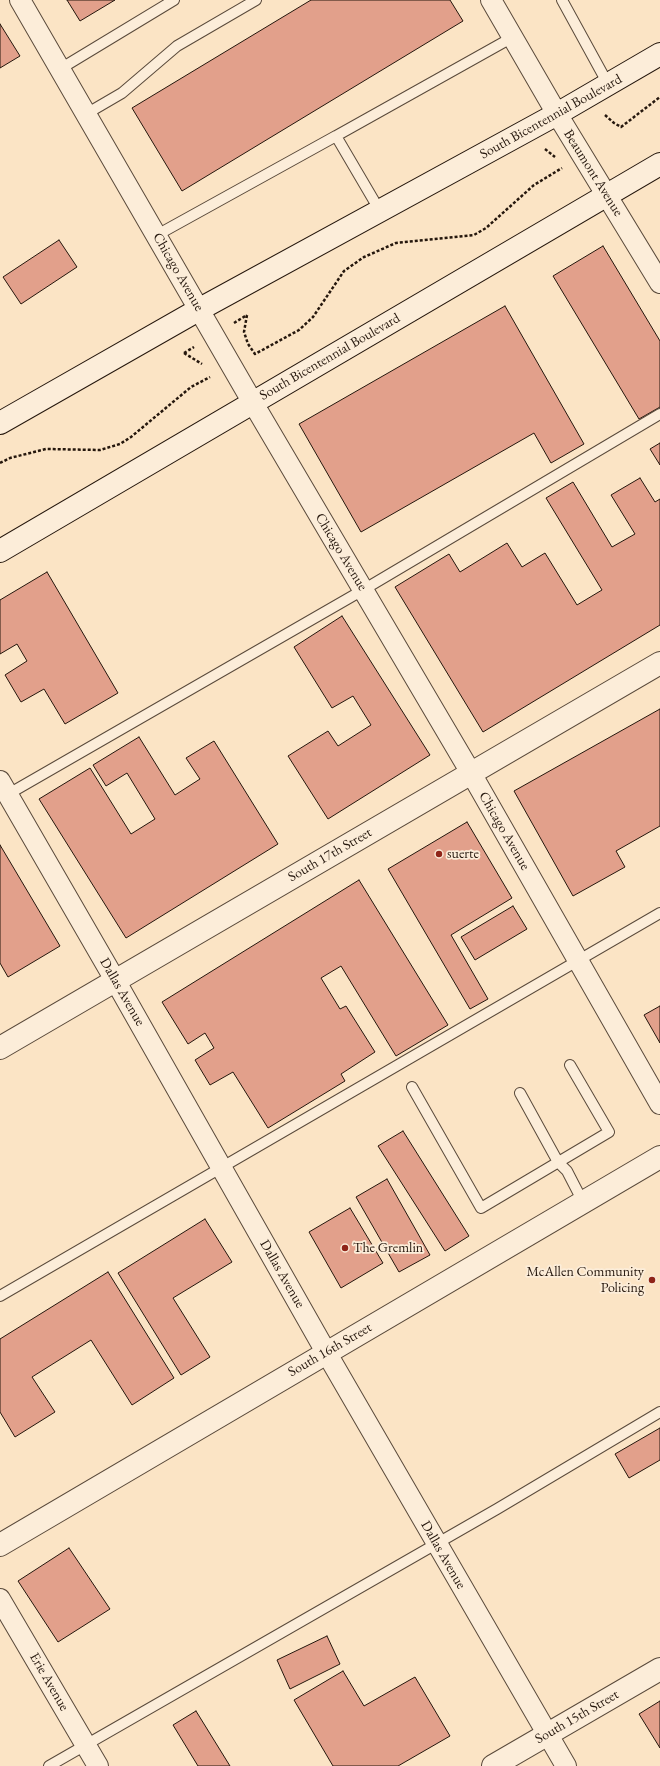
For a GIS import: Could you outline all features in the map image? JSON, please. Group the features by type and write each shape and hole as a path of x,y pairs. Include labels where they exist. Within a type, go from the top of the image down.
{"street":[{"name":"Chicago Avenue","path":"20,0 253,402 471,773 660,1104"},
{"name":"Beaumont Avenue","path":"491,0 557,114 660,283"},
{"name":"South Bicentennial Boulevard","path":"0,423 200,309 557,114 660,54"},
{"name":"South Bicentennial Boulevard","path":"0,551 660,164"},
{"name":"South 17th Street","path":"0,1048 660,663"},
{"name":"Dallas Avenue","path":"3,792 115,980 326,1352 566,1766"},
{"name":"South 16th Street","path":"0,1545 660,1157"},
{"name":"Erie Avenue","path":"0,1599 98,1766"},
{"name":"South 15th Street","path":"494,1766 660,1669"}],"lane":[{"path":"60,69 174,0"},
{"path":"86,114 122,93 177,46 256,0"},
{"path":"562,0 608,84"},
{"path":"156,235 513,37"},
{"path":"336,136 380,211"},
{"path":"3,792 363,590 660,414"},
{"path":"0,1296 660,913"},
{"path":"412,1087 480,1208 609,1132 570,1065"},
{"path":"520,1093 558,1162 567,1171 583,1202"},
{"path":"49,1766 437,1544 660,1412"}],"path":[{"path":"604,113 614,124 622,127 660,97"},
{"path":"247,315 244,332 248,344 255,354 299,330 313,317 344,272 364,257 396,243 474,234 486,228 534,186 562,168 559,161 544,148"},
{"path":"184,353 203,364"},
{"path":"0,462 46,449 100,450 120,444 131,437 191,387 211,378 207,371"}],"building":[{"path":"67,0 115,0 80,21"},
{"path":"311,0 450,0 463,21 182,191 132,108"},
{"path":"0,24 20,56 0,68"},
{"path":"59,240 77,267 21,304 3,277"},
{"path":"603,246 660,341 660,407 639,419 553,276"},
{"path":"505,306 584,444 551,463 534,433 361,532 299,424"},
{"path":"660,443 660,465 650,449"},
{"path":"640,478 655,502 660,499 660,625 483,732 395,587 449,554 460,572 507,543 522,567 545,553 577,605 602,590 546,498 573,482 612,547 635,534 611,495"},
{"path":"47,572 118,693 65,724 44,689 21,702 5,675 27,661 17,644 0,654 0,600"},
{"path":"342,616 430,755 328,819 288,756 328,731 338,746 371,725 353,696 332,708 294,647"},
{"path":"660,709 660,826 616,851 625,867 573,896 514,791"},
{"path":"139,737 175,795 200,779 186,758 214,741 278,844 126,938 39,799 90,768 131,834 155,819 127,773 106,786 93,765"},
{"path":"467,822 512,898 451,935 488,999 470,1009 388,869"},
{"path":"0,845 60,946 8,977 0,963"},
{"path":"359,880 448,1025 396,1056 341,966 321,978 340,1009 346,1006 375,1052 341,1074 345,1081 268,1128 233,1072 210,1085 195,1060 214,1048 205,1033 188,1044 162,1002"},
{"path":"513,906 527,929 475,960 461,937"},
{"path":"660,1006 660,1043 644,1015"},
{"path":"403,1131 469,1236 445,1251 378,1146"},
{"path":"387,1179 430,1255 399,1272 356,1197"},
{"name":"The Gremlin","path":"350,1208 383,1263 341,1288 309,1232"},
{"path":"205,1219 232,1262 173,1298 210,1357 181,1375 118,1273"},
{"path":"108,1272 174,1378 132,1405 91,1340 32,1377 55,1412 15,1437 0,1412 0,1339"},
{"path":"660,1428 660,1460 629,1478 615,1454"},
{"path":"69,1548 110,1609 58,1642 18,1581"},
{"path":"327,1636 340,1664 290,1689 277,1660"},
{"path":"343,1671 364,1706 415,1677 450,1736 398,1766 333,1766 294,1700"},
{"path":"660,1701 660,1748 639,1714"},
{"path":"196,1711 230,1766 198,1766 173,1725"}],"place":[{"name":"suerte","path":"439,854"},
{"name":"The Gremlin","path":"345,1248"},
{"name":"McAllen Community Policing","path":"652,1280"}]}
